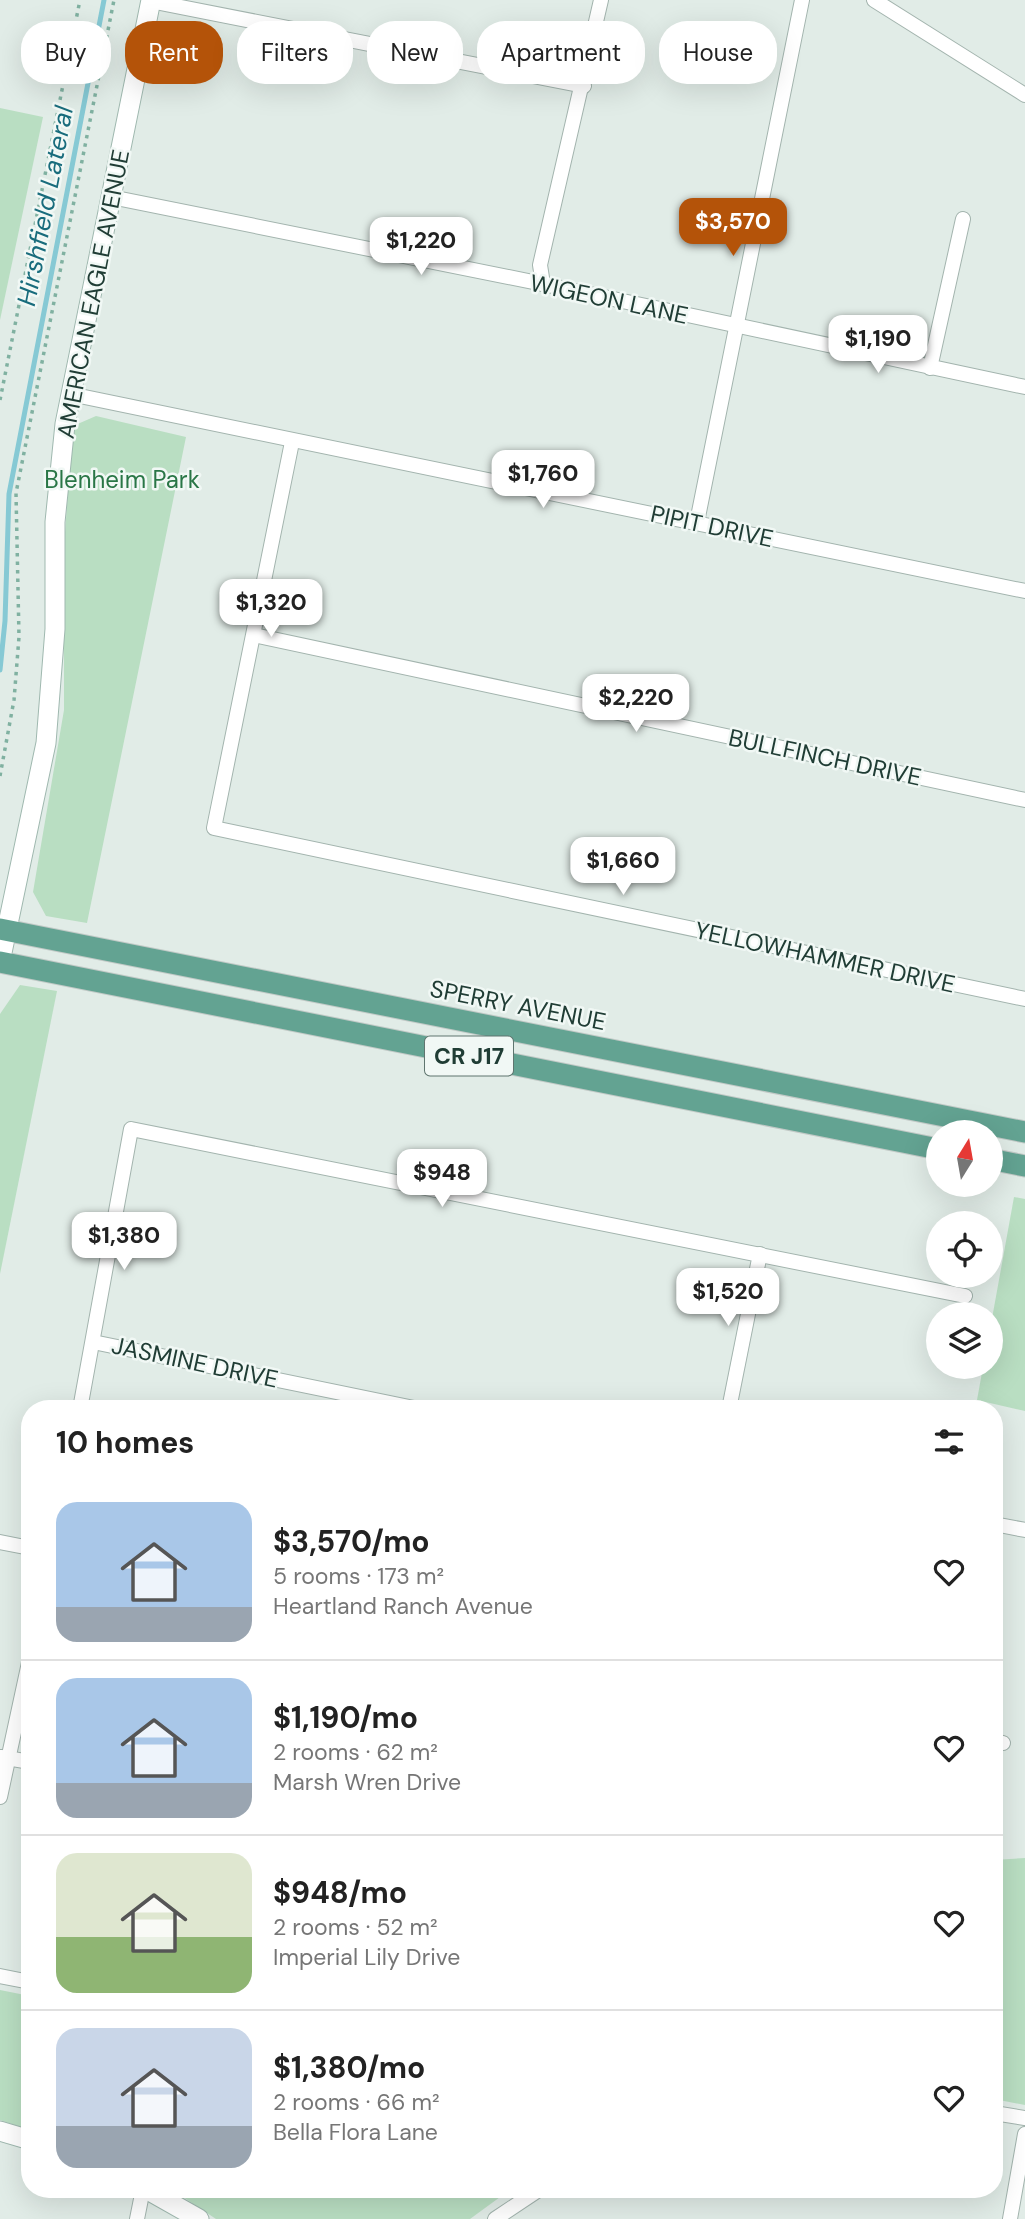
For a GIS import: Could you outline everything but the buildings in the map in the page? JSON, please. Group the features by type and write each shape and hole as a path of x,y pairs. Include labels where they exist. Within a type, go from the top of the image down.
{"main road":[{"name":"SPERRY AVENUE","path":"4,930 1025,1132"},
{"name":"CR J17","path":"0,962 926,1147"},
{"path":"1003,1162 1025,1166"}],"street":[{"path":"543,284 540,265 584,86 601,0"},
{"path":"697,522 802,0"},
{"path":"874,0 1025,95"},
{"path":"150,1 584,86"},
{"name":"AMERICAN EAGLE AVENUE","path":"0,962 4,930 46,743 55,629 55,522 70,394 150,1"},
{"name":"WIGEON LANE","path":"111,197 543,284 737,328 1025,387"},
{"path":"930,368 963,219"},
{"name":"PIPIT DRIVE","path":"70,394 292,442 697,522 1025,591"},
{"path":"254,635 292,442"},
{"name":"BULLFINCH DRIVE","path":"254,635 1025,800"},
{"name":"YELLOWHAMMER DRIVE","path":"254,635 214,828 1025,999"},
{"path":"82,1400 131,1129 965,1296"},
{"path":"731,1400 760,1254"},
{"name":"JASMINE DRIVE","path":"93,1342 375,1400"},
{"path":"1003,1526 1025,1530"},
{"path":"0,1542 21,1546"},
{"path":"0,1797 4,1757 21,1692"},
{"path":"0,1976 21,1980"},
{"path":"1003,2114 1025,2118"},
{"path":"0,2131 21,2137"},
{"path":"1010,2219 1025,2134"},
{"path":"137,2219 142,2198"},
{"path":"160,2198 199,2219"},
{"path":"495,2219 526,2198"}],"path":[{"path":"0,400 80,0"},
{"path":"0,776 14,700 19,637 16,493 114,0"}],"green space":[{"path":"0,108 43,117 0,320"},
{"name":"Blenheim Park","path":"96,416 186,437 87,923 46,916 33,892 64,710 64,546 73,426"},
{"path":"20,985 57,991 0,1274 0,1014"},
{"path":"1014,1197 1025,1199 1025,1411 1003,1406 1003,1400 977,1400 981,1379 1003,1379 1003,1302 995,1302 998,1288 1003,1288 1003,1258"},
{"path":"1025,1858 1025,2105 1003,2101 1003,1859"},
{"path":"0,1990 21,1994 21,2127 0,2120"},
{"path":"184,2198 499,2198 470,2219 216,2219"}],"waterway":[{"name":"Hirshfield Lateral","path":"0,670 5,621 9,494 104,0"}]}
